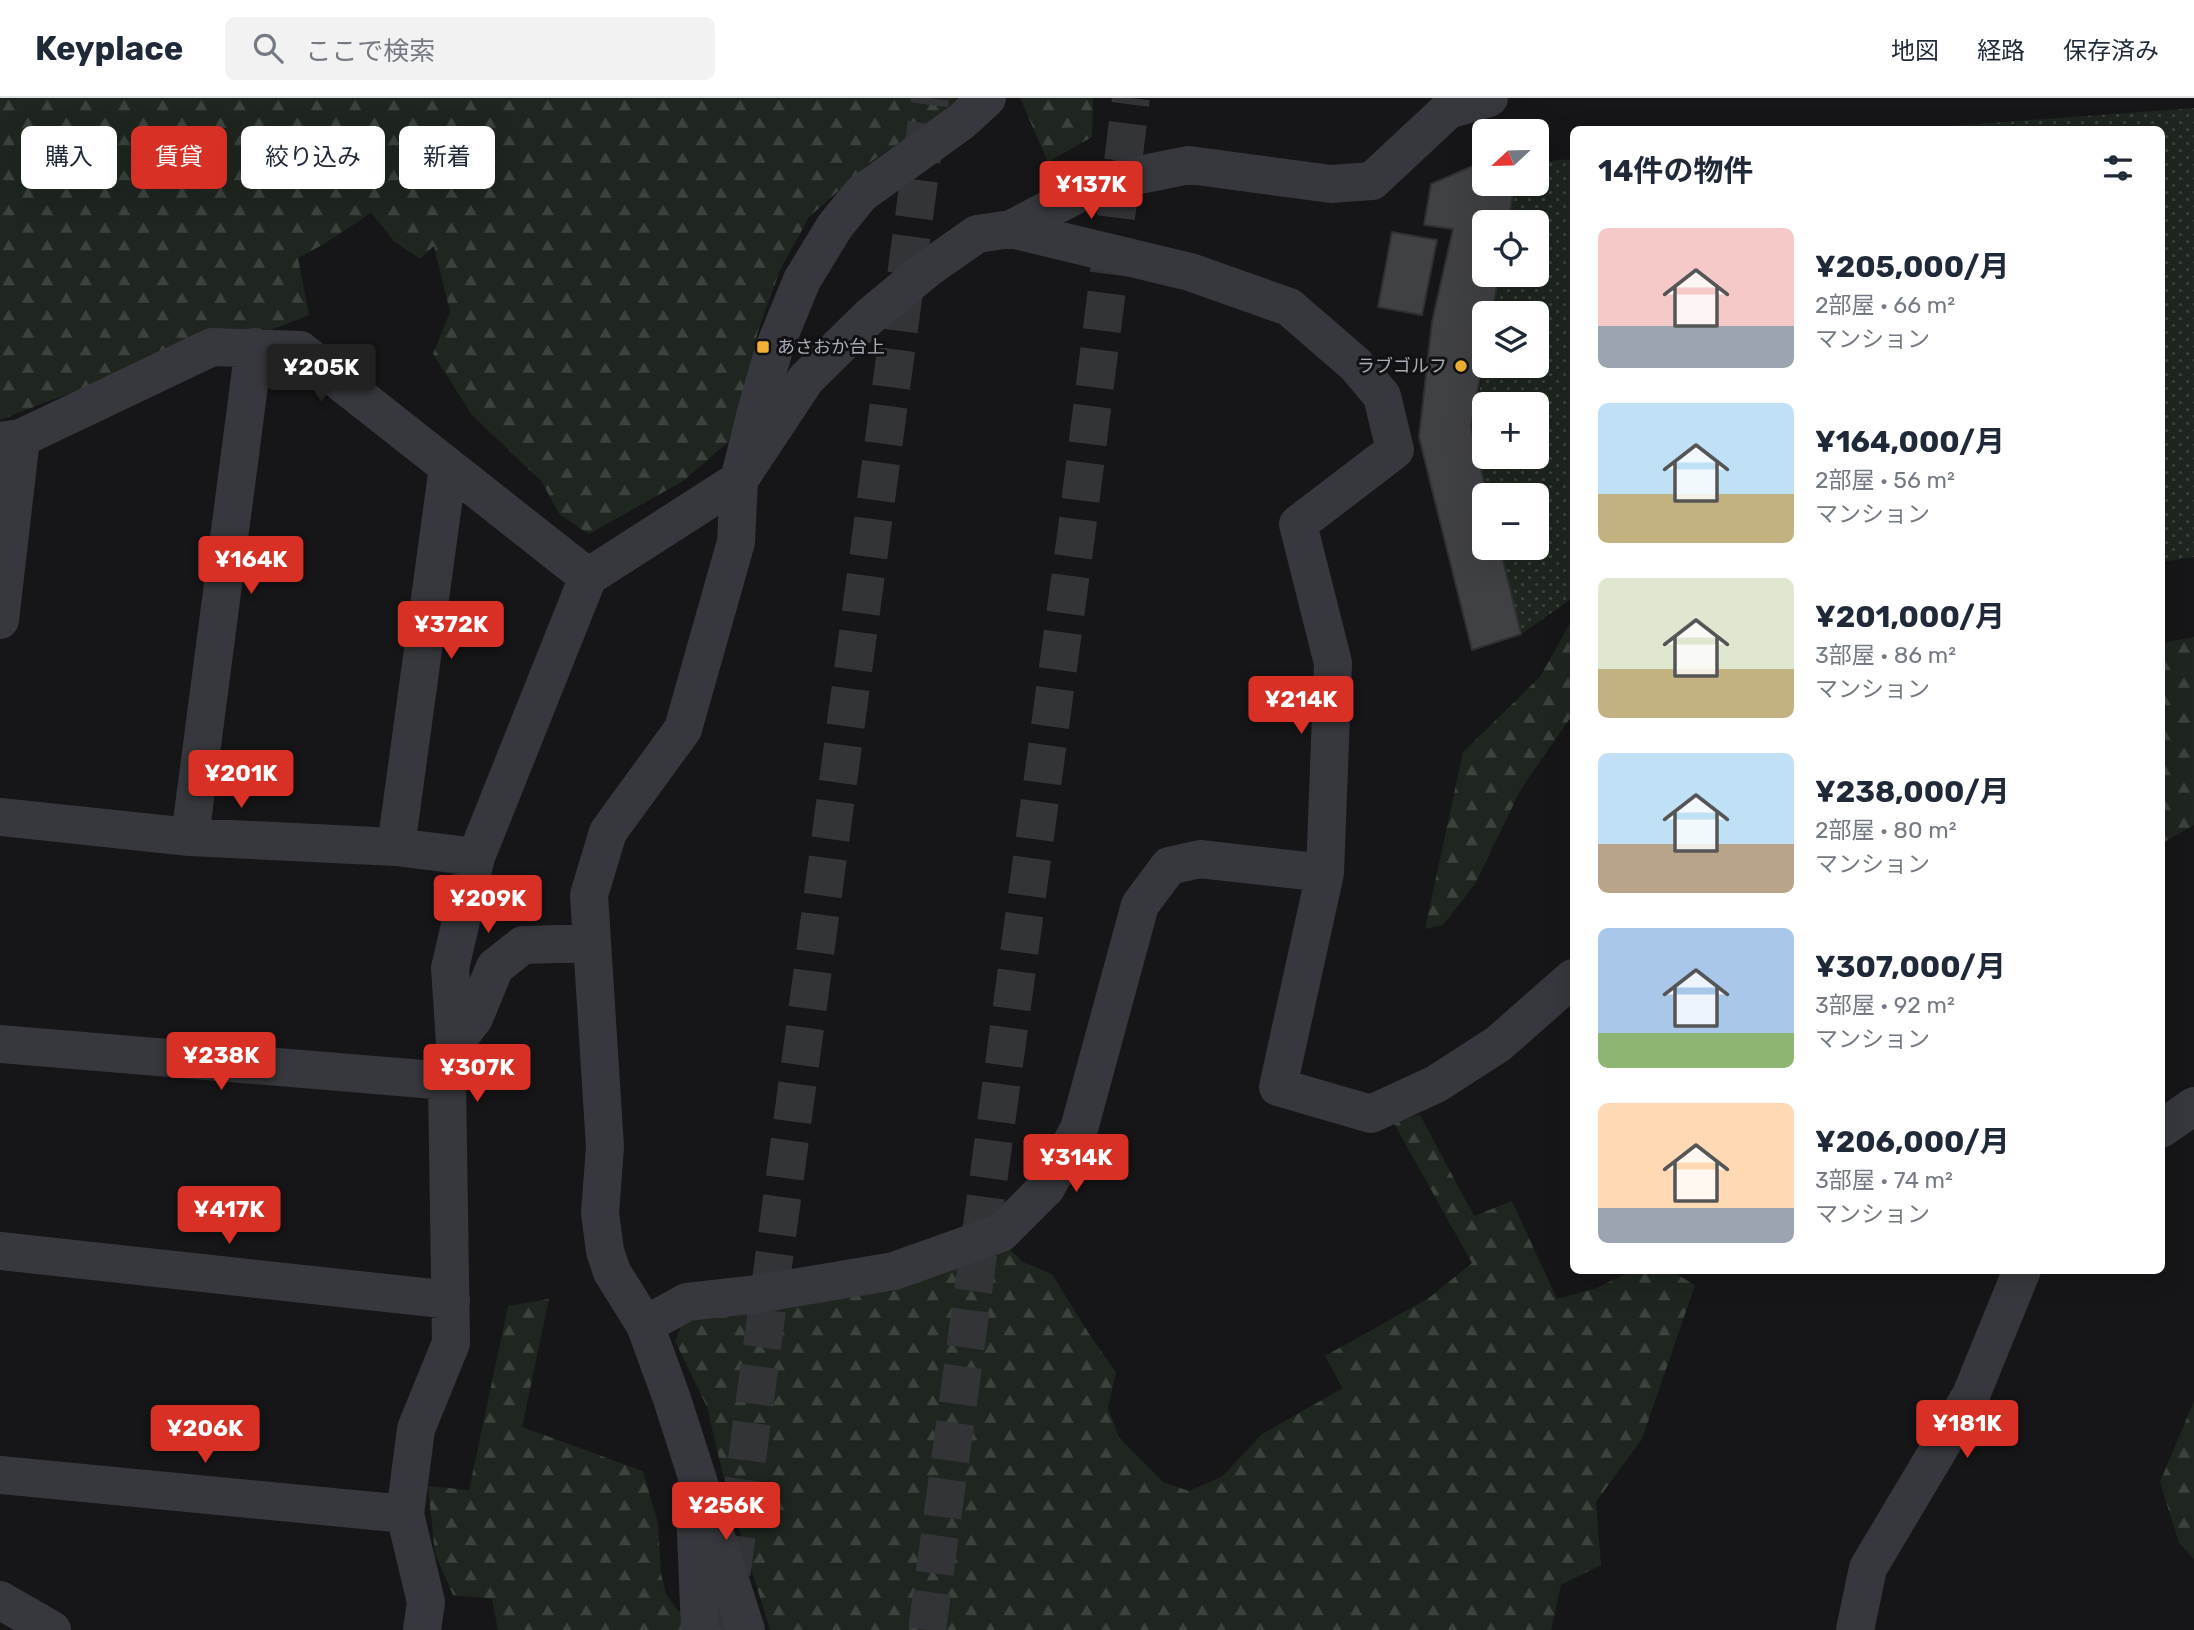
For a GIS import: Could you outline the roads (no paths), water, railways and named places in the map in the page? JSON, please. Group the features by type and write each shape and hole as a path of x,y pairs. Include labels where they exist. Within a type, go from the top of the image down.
{"street":[{"path":"746,1630 645,1325 612,1272 605,1251 600,1213 605,1147 589,895 608,832 683,729 736,542 739,480 775,346 802,280 835,226 861,194 962,121 988,98"},
{"path":"1012,229 1099,183 1189,165 1331,184 1372,181 1448,110 1489,98"},
{"path":"422,1630 426,1602 405,1514 416,1429 452,1343 447,1081 455,1043 450,968 476,857 588,577 739,480 806,379 869,317 927,269 977,233 1012,229 1190,272 1289,307 1355,364 1382,396 1395,450 1298,524 1333,663 1325,873 1278,1087 1371,1114 1436,1084 1499,1044 1570,981"},
{"path":"0,620 11,440 212,347 300,349 588,577"},
{"path":"190,837 254,347"},
{"path":"396,847 448,467"},
{"path":"0,817 190,837 396,847 476,857"},
{"path":"645,1325 687,1302 758,1294 894,1271 1001,1233 1046,1188 1079,1129 1140,905 1169,866 1200,859 1325,873"},
{"path":"455,1043 474,1018 495,967 523,945 591,943"},
{"path":"0,1044 447,1081"},
{"path":"2165,1126 2194,1107"},
{"path":"0,1251 451,1300"},
{"path":"1855,1630 1868,1568 1971,1395 2020,1274"},
{"path":"693,1465 700,1630"},
{"path":"0,1475 405,1514"},
{"path":"0,1600 52,1630"}],"tunnel":[{"path":"724,1630 930,98"},
{"path":"927,1630 1077,528 1131,98"}],"place":[{"name":"あさおか台上","path":"763,347"},
{"name":"ラブゴルフ","path":"1461,366"}]}
